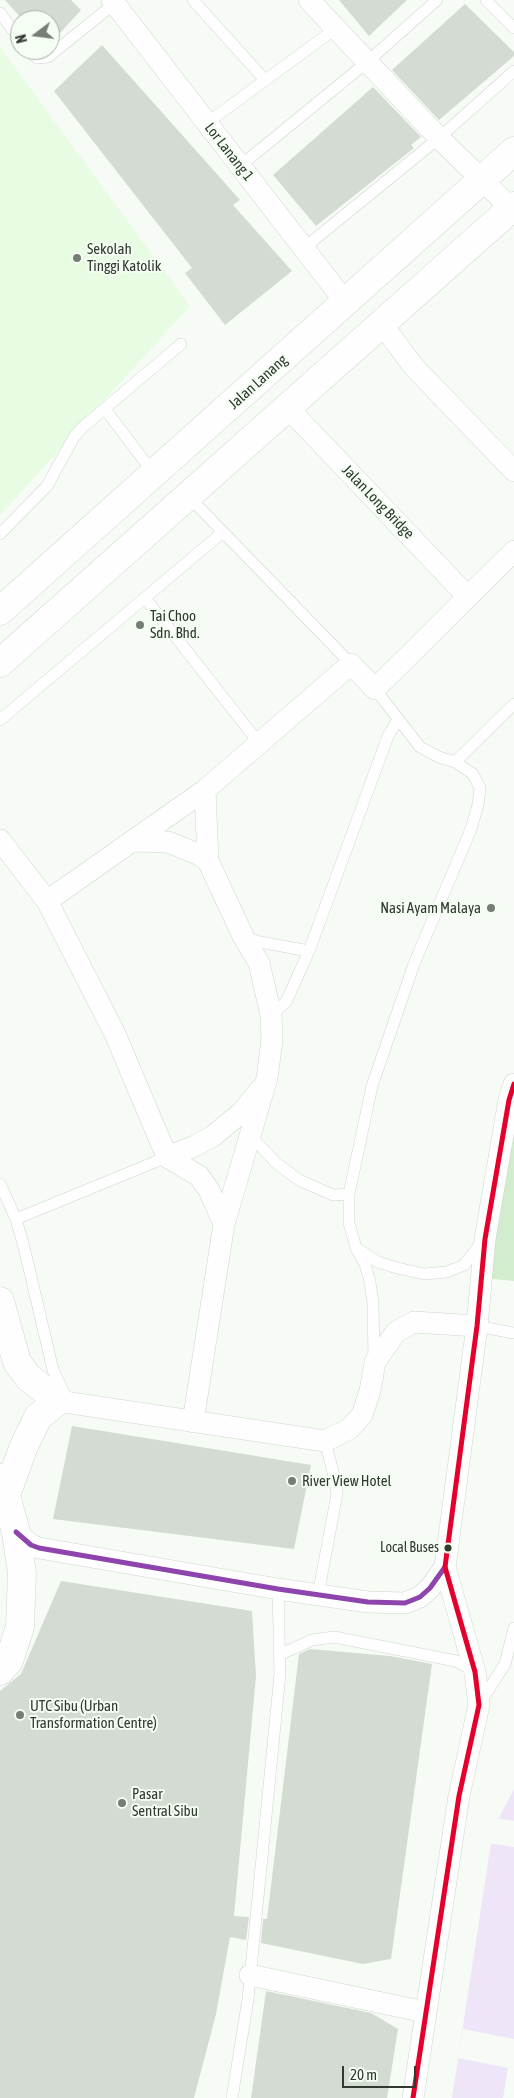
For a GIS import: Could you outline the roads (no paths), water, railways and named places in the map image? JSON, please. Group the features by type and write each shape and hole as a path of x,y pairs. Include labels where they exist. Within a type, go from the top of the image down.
{"main road":[{"name":"Jalan Lanang","path":"3,602 154,474 514,151"},
{"path":"0,663 189,497 381,323 513,209"},
{"path":"0,1301 17,1362 28,1377 63,1402 38,1417 3,1485 16,1532 22,1573 20,1626 9,1661 0,1671"}],"street":[{"path":"309,0 366,63 482,181 513,209"},
{"name":"Lor Lanang 1","path":"115,1 346,303"},
{"path":"381,323 414,367 514,471"},
{"name":"Jalan Long Bridge","path":"288,408 468,597"},
{"path":"47,901 205,790 351,664 375,689 514,551"},
{"path":"193,1422 224,1224 266,1083 272,1040 272,1015 259,963 243,936 208,860 205,790"},
{"path":"0,840 47,901 115,1034 167,1157 199,1176 209,1190 224,1224"},
{"path":"135,841 168,842 208,860"},
{"path":"167,1157 195,1146 232,1122 266,1083"},
{"path":"413,2098 459,1796 479,1706 475,1672 445,1567 477,1326 484,1239 509,1100 514,1084"},
{"path":"63,1402 325,1441 349,1429 362,1415 370,1391 375,1362 396,1332 414,1322 477,1326"},
{"path":"16,1532 31,1545 39,1548 318,1596 368,1602 405,1603 420,1597 430,1588 445,1567"},
{"path":"250,1975 425,2012"}],"lane":[{"path":"193,0 265,80"},
{"path":"240,166 366,63 437,0"},
{"path":"486,0 514,28"},
{"path":"60,47 115,1"},
{"path":"0,13 10,26"},
{"path":"207,123 335,29"},
{"path":"304,248 440,138 514,71"},
{"path":"0,534 47,486 74,437 181,344"},
{"path":"104,409 154,474"},
{"path":"189,497 351,664"},
{"path":"0,720 223,532"},
{"path":"144,598 259,744"},
{"path":"375,689 420,747 439,757 455,762 473,774 480,788 478,805 471,829 414,964 372,1086 349,1194 349,1223 356,1248 365,1264 370,1282 373,1303 375,1362"},
{"path":"455,762 514,704"},
{"path":"272,1015 286,1002 309,951 388,736 398,720"},
{"path":"243,936 260,942 309,951"},
{"path":"251,1136 276,1163 299,1180 333,1194 349,1194"},
{"path":"16,1219 167,1157"},
{"path":"0,1184 16,1219 53,1370 63,1402"},
{"path":"356,1248 378,1262 424,1274 447,1272 464,1265 484,1239"},
{"path":"477,1326 514,1333"},
{"path":"318,1596 337,1494 325,1441"},
{"path":"232,2098 250,1975 280,1674 278,1589"},
{"path":"479,1706 506,1664 514,1628"},
{"path":"279,1655 312,1640 334,1637 456,1662 475,1672"}],"place":[{"name":"Sekolah Tinggi Katolik","path":"77,258"},
{"name":"Tai Choo Sdn. Bhd.","path":"140,625"},
{"name":"Nasi Ayam Malaya","path":"491,908"},
{"name":"River View Hotel","path":"292,1481"},
{"name":"Local Buses","path":"448,1548"},
{"name":"UTC Sibu (Urban Transformation Centre)","path":"20,1715"},
{"name":"Pasar Sentral Sibu","path":"122,1803"}]}
